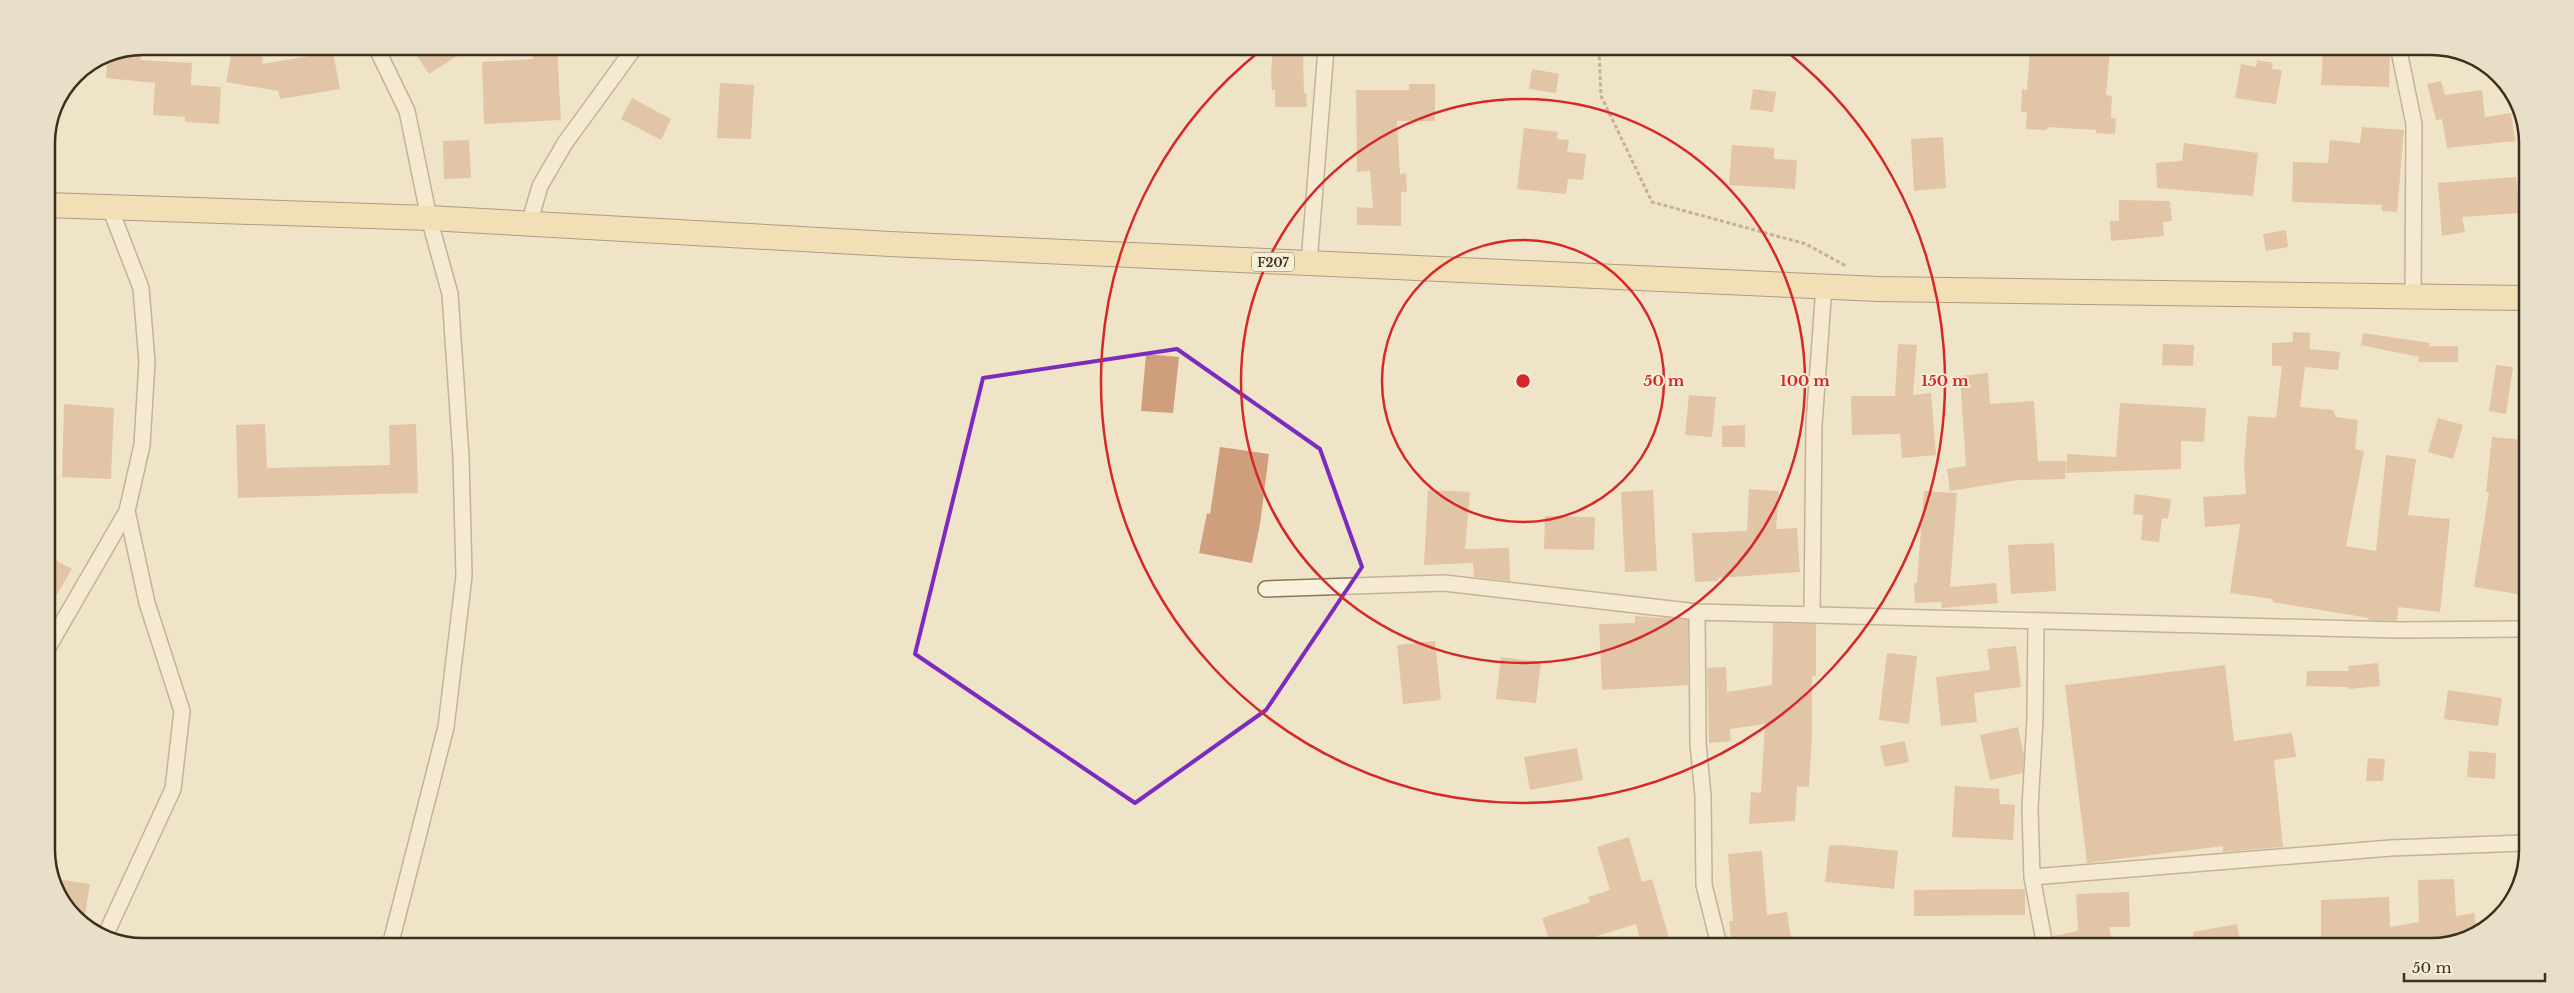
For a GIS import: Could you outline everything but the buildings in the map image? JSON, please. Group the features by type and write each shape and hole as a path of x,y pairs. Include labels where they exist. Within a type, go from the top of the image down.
{"main road":[{"name":"F207","path":"55,205 429,218 1308,263 1888,289 2519,298"},
{"name":"F207","path":"2501,299 2519,305"}],"street":[{"path":"380,55 407,111 429,218 450,294 461,457 464,576 446,727 393,938"},
{"path":"529,224 540,186 565,143 629,55"},
{"path":"1308,263 1325,55"},
{"path":"2400,55 2414,124 2413,297"},
{"path":"55,635 127,511 142,445 147,362 141,288 110,208"},
{"path":"1812,613 1814,424 1824,286"},
{"path":"108,930 173,788 182,711 147,603 127,511"},
{"path":"1266,590 1444,583 1697,612 1812,613 2036,621 2398,630 2519,629"},
{"path":"1697,612 1698,743 1703,796 1704,885 1717,938"},
{"path":"2036,621 2035,719 2030,808 2032,877 2043,938"},
{"path":"2032,877 2391,848 2519,843"}],"path":[{"path":"1600,55 1601,96 1652,202 1806,244 1849,267"}],"highlighted area":[{"path":"1177,349 1320,449 1362,567 1266,710 1135,803 915,654 983,378"}]}
